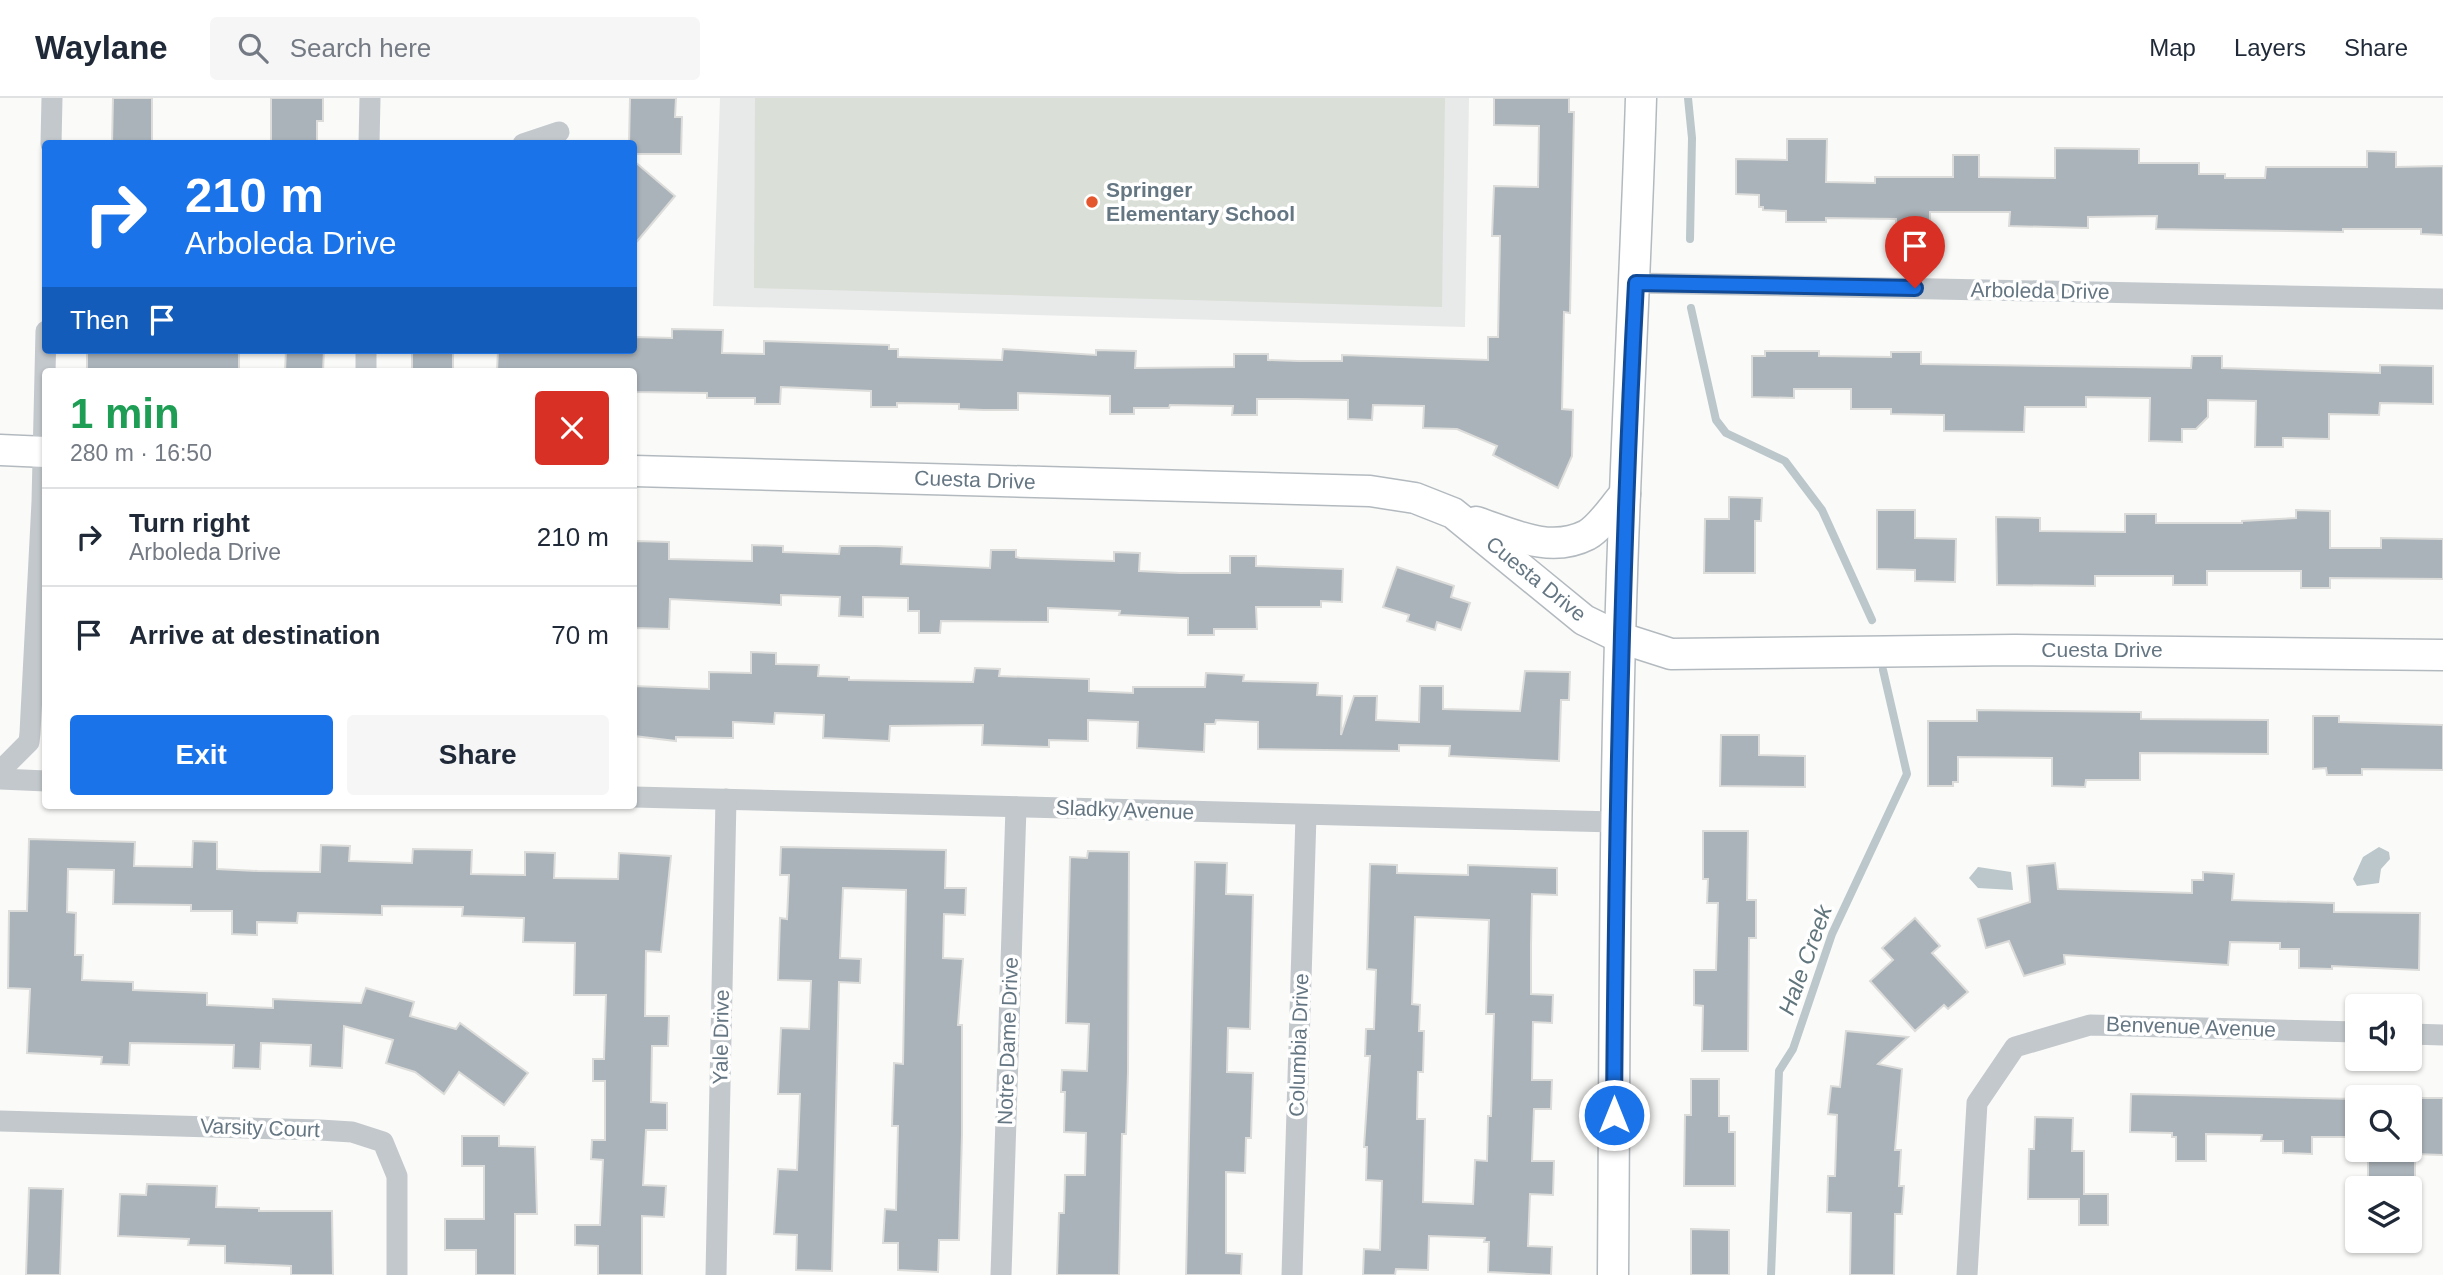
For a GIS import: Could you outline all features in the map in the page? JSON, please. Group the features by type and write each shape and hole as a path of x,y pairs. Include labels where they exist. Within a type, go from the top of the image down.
{"street":[{"path":"51,140 52,98"},
{"path":"369,140 370,98"},
{"path":"1614,1275 1616,822 1625,494 1636,283 1641,98"},
{"path":"535,140 559,132"},
{"name":"Arboleda Drive","path":"1636,283 2443,299"},
{"path":"0,450 42,452"},
{"name":"Cuesta Drive","path":"637,471 1370,491 1415,498 1453,513 1581,618 1621,638 1671,654 2028,650 2443,655"},
{"path":"0,772 29,742 42,491"},
{"path":"1453,513 1534,542 1557,544 1588,534 1625,494"},
{"path":"0,779 42,781"},
{"name":"Sladky Avenue","path":"637,797 1616,822"},
{"name":"Yale Drive","path":"716,1275 726,799"},
{"name":"Notre Dame Drive","path":"1001,1275 1016,807"},
{"name":"Columbia Drive","path":"1292,1275 1306,815"},
{"name":"Benvenue Avenue","path":"1967,1275 1977,1103 2015,1047 2090,1025 2345,1032"},
{"path":"2422,1034 2443,1035"},
{"name":"Varsity Court","path":"0,1121 320,1130 352,1132 383,1142 397,1176 397,1275"}],"shaded area":[{"name":"Springer Elementary School","path":"720,98 1469,98 1465,327 713,306"},
{"name":"Springer Elementary School","path":"755,98 1445,98 1442,307 754,288"},
{"path":"2379,847 2389,852 2390,859 2381,869 2379,883 2357,886 2353,879 2363,857"},
{"path":"1978,867 2011,872 2013,890 1978,888 1969,878"}],"building":[{"path":"113,98 152,98 152,140 112,140"},
{"path":"271,98 323,98 323,121 317,121 317,140 271,140"},
{"path":"630,98 676,98 675,117 682,117 681,154 637,154 637,140 629,140"},
{"path":"1494,98 1569,98 1569,112 1574,112 1570,313 1564,312 1562,409 1573,410 1572,456 1558,488 1493,455 1497,446 1457,429 1423,428 1424,406 1373,405 1372,420 1348,419 1348,400 1257,399 1257,415 1232,415 1233,406 1170,405 1169,408 1134,408 1134,414 1110,414 1110,396 1018,393 1018,410 959,409 959,404 897,403 897,407 871,407 871,391 781,387 780,404 755,404 755,398 707,398 707,393 637,392 637,368 497,368 498,354 637,354 637,337 672,338 672,329 723,330 722,353 764,354 764,341 889,345 889,349 898,349 898,357 1002,360 1003,349 1096,355 1096,350 1136,351 1135,368 1234,367 1234,354 1268,354 1268,360 1298,361 1342,361 1342,355 1488,360 1488,337 1498,337 1500,236 1492,236 1494,186 1538,187 1539,126 1494,125"},
{"path":"1787,139 1827,139 1826,182 1875,183 1875,177 1953,177 1953,155 1979,155 1979,177 2055,178 2055,148 2139,149 2139,163 2199,163 2199,174 2225,174 2225,178 2265,178 2266,167 2367,167 2367,151 2396,152 2396,167 2443,166 2443,235 2421,234 2421,229 2343,229 2343,232 2156,229 2157,216 2088,217 2088,228 2009,226 2010,212 1930,212 1930,225 1896,225 1896,219 1826,218 1826,222 1786,222 1786,211 1763,210 1763,207 1759,207 1759,195 1736,194 1736,159 1787,160"},
{"path":"637,164 675,196 637,241"},
{"path":"1765,351 1819,351 1819,356 1891,357 1891,352 1921,352 1921,364 2191,368 2192,356 2222,356 2222,368 2380,373 2380,365 2433,366 2433,404 2380,403 2379,415 2329,414 2329,439 2283,438 2283,447 2255,447 2256,401 2208,400 2208,417 2196,429 2182,429 2182,442 2149,441 2150,398 2086,397 2086,407 2025,407 2024,432 1944,431 1944,415 1891,414 1891,409 1851,409 1851,389 1794,389 1794,398 1752,397 1752,356 1765,356"},
{"path":"87,354 239,354 239,368 87,368"},
{"path":"286,354 324,354 323,368 285,368"},
{"path":"412,354 453,354 453,368 412,368"},
{"path":"1729,497 1762,498 1761,521 1755,521 1755,573 1704,573 1705,519 1729,519"},
{"path":"1877,510 1915,510 1915,538 1956,539 1955,582 1915,581 1915,570 1877,569"},
{"path":"2296,510 2330,511 2330,548 2381,548 2381,538 2443,539 2443,579 2330,578 2330,588 2301,588 2301,571 2207,571 2207,585 2173,585 2173,576 2095,576 2095,586 1997,585 1996,517 2040,518 2040,531 2125,532 2125,514 2156,514 2156,523 2242,523 2296,518"},
{"path":"637,541 669,542 669,559 752,561 752,545 783,546 783,552 839,554 840,546 876,546 902,547 901,564 990,568 991,550 1016,550 1016,557 1020,558 1114,561 1114,552 1140,553 1139,571 1230,573 1230,556 1256,556 1256,566 1343,569 1342,602 1321,601 1321,607 1256,607 1257,629 1214,629 1214,635 1188,635 1188,618 1119,615 1120,611 1048,608 1048,622 941,621 940,633 919,633 919,611 908,611 908,598 863,597 863,617 839,616 840,597 781,595 781,605 670,599 669,629 637,628"},
{"path":"1397,567 1454,586 1451,597 1470,603 1461,630 1437,622 1435,630 1407,621 1409,615 1383,607"},
{"path":"751,652 776,653 776,664 819,665 818,676 849,677 849,680 973,682 975,668 1000,669 999,676 1089,679 1089,691 1133,693 1133,687 1205,687 1206,673 1244,675 1243,681 1318,683 1317,695 1342,696 1341,735 1354,696 1377,696 1376,720 1419,722 1420,686 1443,686 1443,709 1520,711 1525,671 1570,672 1569,700 1561,700 1559,761 1449,756 1450,746 1399,745 1399,751 1258,749 1258,722 1216,720 1215,724 1205,724 1204,752 1137,748 1138,722 1088,720 1088,741 1049,740 1049,747 982,745 983,725 890,726 889,741 823,738 824,715 775,713 774,724 733,722 733,738 676,737 676,741 637,736 637,686 709,689 709,672 751,673"},
{"path":"1977,710 2141,712 2141,719 2268,720 2268,754 2140,753 2140,780 2086,780 2085,787 2052,786 2052,758 1958,757 1958,782 1953,782 1953,786 1928,786 1928,721 1977,721"},
{"path":"2313,716 2339,716 2339,722 2443,725 2443,770 2362,769 2362,775 2327,775 2326,768 2313,769"},
{"path":"1721,735 1759,735 1759,755 1805,756 1805,787 1720,786"},
{"path":"1703,831 1748,831 1747,900 1756,900 1756,938 1749,938 1748,1051 1702,1051 1703,1006 1694,1005 1694,970 1716,970 1718,903 1707,903 1708,879 1703,879"},
{"path":"29,839 135,842 134,866 192,867 193,841 217,842 217,869 258,871 320,872 321,845 350,846 349,861 412,863 413,849 472,850 471,874 525,875 525,852 555,853 554,878 618,879 619,853 671,856 661,952 646,951 645,1016 669,1016 668,1046 652,1046 651,1102 667,1103 667,1130 646,1130 643,1185 666,1186 664,1217 642,1216 642,1275 598,1275 598,1246 575,1245 575,1225 600,1225 603,1160 591,1159 592,1140 605,1140 605,1081 593,1081 593,1059 604,1059 606,995 574,995 575,943 523,942 524,918 462,916 463,907 382,906 382,915 298,913 297,923 257,922 257,935 232,934 232,911 191,911 191,905 113,904 114,870 68,869 67,912 76,913 75,955 83,955 82,980 133,982 133,990 207,993 207,1005 273,1008 273,999 361,1003 366,988 414,1002 410,1016 456,1029 460,1023 528,1073 504,1105 459,1072 444,1094 415,1072 386,1063 393,1040 344,1026 342,1068 310,1066 311,1045 261,1043 260,1069 233,1068 234,1045 130,1043 129,1065 101,1064 102,1057 27,1053 30,989 8,988 9,911 27,911"},
{"path":"781,847 946,850 945,888 966,888 965,915 944,914 943,958 963,959 958,1025 962,1025 962,1135 959,1240 939,1240 938,1272 898,1270 898,1243 883,1243 885,1209 896,1210 898,1126 892,1126 894,1063 903,1064 906,890 843,888 840,958 861,959 860,983 839,982 832,1271 796,1270 797,1235 774,1234 778,1169 797,1170 800,1094 778,1094 781,1028 809,1029 811,981 778,980 780,918 787,919 789,875 780,875"},
{"path":"1088,851 1129,852 1128,1072 1126,1134 1122,1134 1119,1275 1057,1275 1059,1213 1064,1213 1065,1175 1085,1175 1086,1133 1064,1132 1065,1092 1061,1092 1062,1070 1087,1071 1089,1024 1066,1023 1070,857 1087,858"},
{"path":"1195,862 1227,863 1226,894 1253,895 1250,1029 1228,1028 1227,1072 1253,1073 1251,1138 1246,1138 1245,1173 1226,1172 1226,1253 1242,1254 1241,1275 1186,1275"},
{"path":"2055,863 2058,889 2192,893 2192,880 2203,880 2203,872 2234,874 2232,900 2334,903 2334,912 2420,913 2419,970 2332,966 2332,969 2299,968 2299,949 2280,949 2280,943 2230,942 2228,965 2064,955 2065,964 2024,976 2009,941 1986,948 1978,919 2030,902 2027,866"},
{"path":"1370,864 1397,865 1397,873 1468,875 1468,865 1557,868 1557,895 1532,894 1531,945 1531,994 1553,995 1552,1023 1533,1022 1532,1080 1552,1080 1551,1109 1534,1109 1532,1161 1554,1161 1553,1195 1530,1194 1528,1246 1552,1247 1551,1275 1488,1272 1489,1242 1484,1242 1485,1238 1429,1236 1428,1270 1396,1269 1395,1275 1363,1275 1364,1249 1380,1250 1382,1181 1366,1180 1367,1147 1364,1147 1370,1056 1365,1056 1366,1029 1374,1029 1376,970 1367,969","holes":["1415,917 1489,920 1486,1014 1494,1014 1487,1161 1475,1160 1473,1204 1423,1202 1425,1119 1417,1119 1418,1072 1423,1072 1424,1031 1419,1031 1420,1005 1412,1004"]},
{"path":"1915,918 1940,946 1932,953 1968,992 1948,1009 1944,1005 1915,1031 1870,981 1893,960 1882,948"},
{"path":"1846,1031 1908,1037 1878,1064 1902,1069 1895,1150 1901,1150 1899,1186 1904,1186 1902,1214 1895,1214 1894,1275 1850,1275 1851,1213 1827,1212 1828,1176 1835,1176 1837,1115 1828,1114 1831,1086 1840,1087"},
{"path":"1691,1079 1719,1079 1719,1116 1729,1116 1729,1132 1735,1132 1735,1186 1684,1186 1685,1115 1691,1115"},
{"path":"2131,1094 2345,1099 2345,1137 2312,1137 2312,1154 2283,1153 2283,1141 2261,1141 2262,1135 2206,1134 2206,1161 2176,1161 2176,1137 2172,1137 2172,1133 2130,1132"},
{"path":"2422,1098 2443,1098 2443,1155 2422,1154"},
{"path":"2035,1117 2073,1118 2072,1151 2084,1151 2084,1194 2108,1194 2108,1225 2079,1225 2079,1199 2028,1199 2029,1149 2034,1149"},
{"path":"462,1136 499,1136 499,1146 535,1147 537,1214 515,1214 515,1275 476,1275 476,1250 445,1250 445,1219 484,1219 484,1166 462,1166"},
{"path":"2368,1162 2415,1162 2415,1176 2368,1176"},
{"path":"147,1184 217,1186 216,1207 259,1208 259,1211 332,1211 333,1275 291,1275 291,1266 225,1263 225,1246 188,1245 189,1239 118,1236 120,1194 146,1195"},
{"path":"29,1188 63,1189 60,1275 26,1275"},
{"path":"1691,1229 1729,1230 1729,1275 1691,1275"}],"waterway":[{"name":"Hale Creek","path":"1688,98 1692,138 1690,239"},
{"name":"Hale Creek","path":"1691,308 1716,420 1726,433 1785,461 1822,510 1872,620"},
{"name":"Hale Creek","path":"1771,1275 1779,1071 1793,1049 1832,934 1907,774 1883,670"}],"place":[{"name":"Springer Elementary School","path":"1092,202"}],"route":[{"path":"1614,1115 1616,822 1625,494 1636,283 1915,288"}]}
